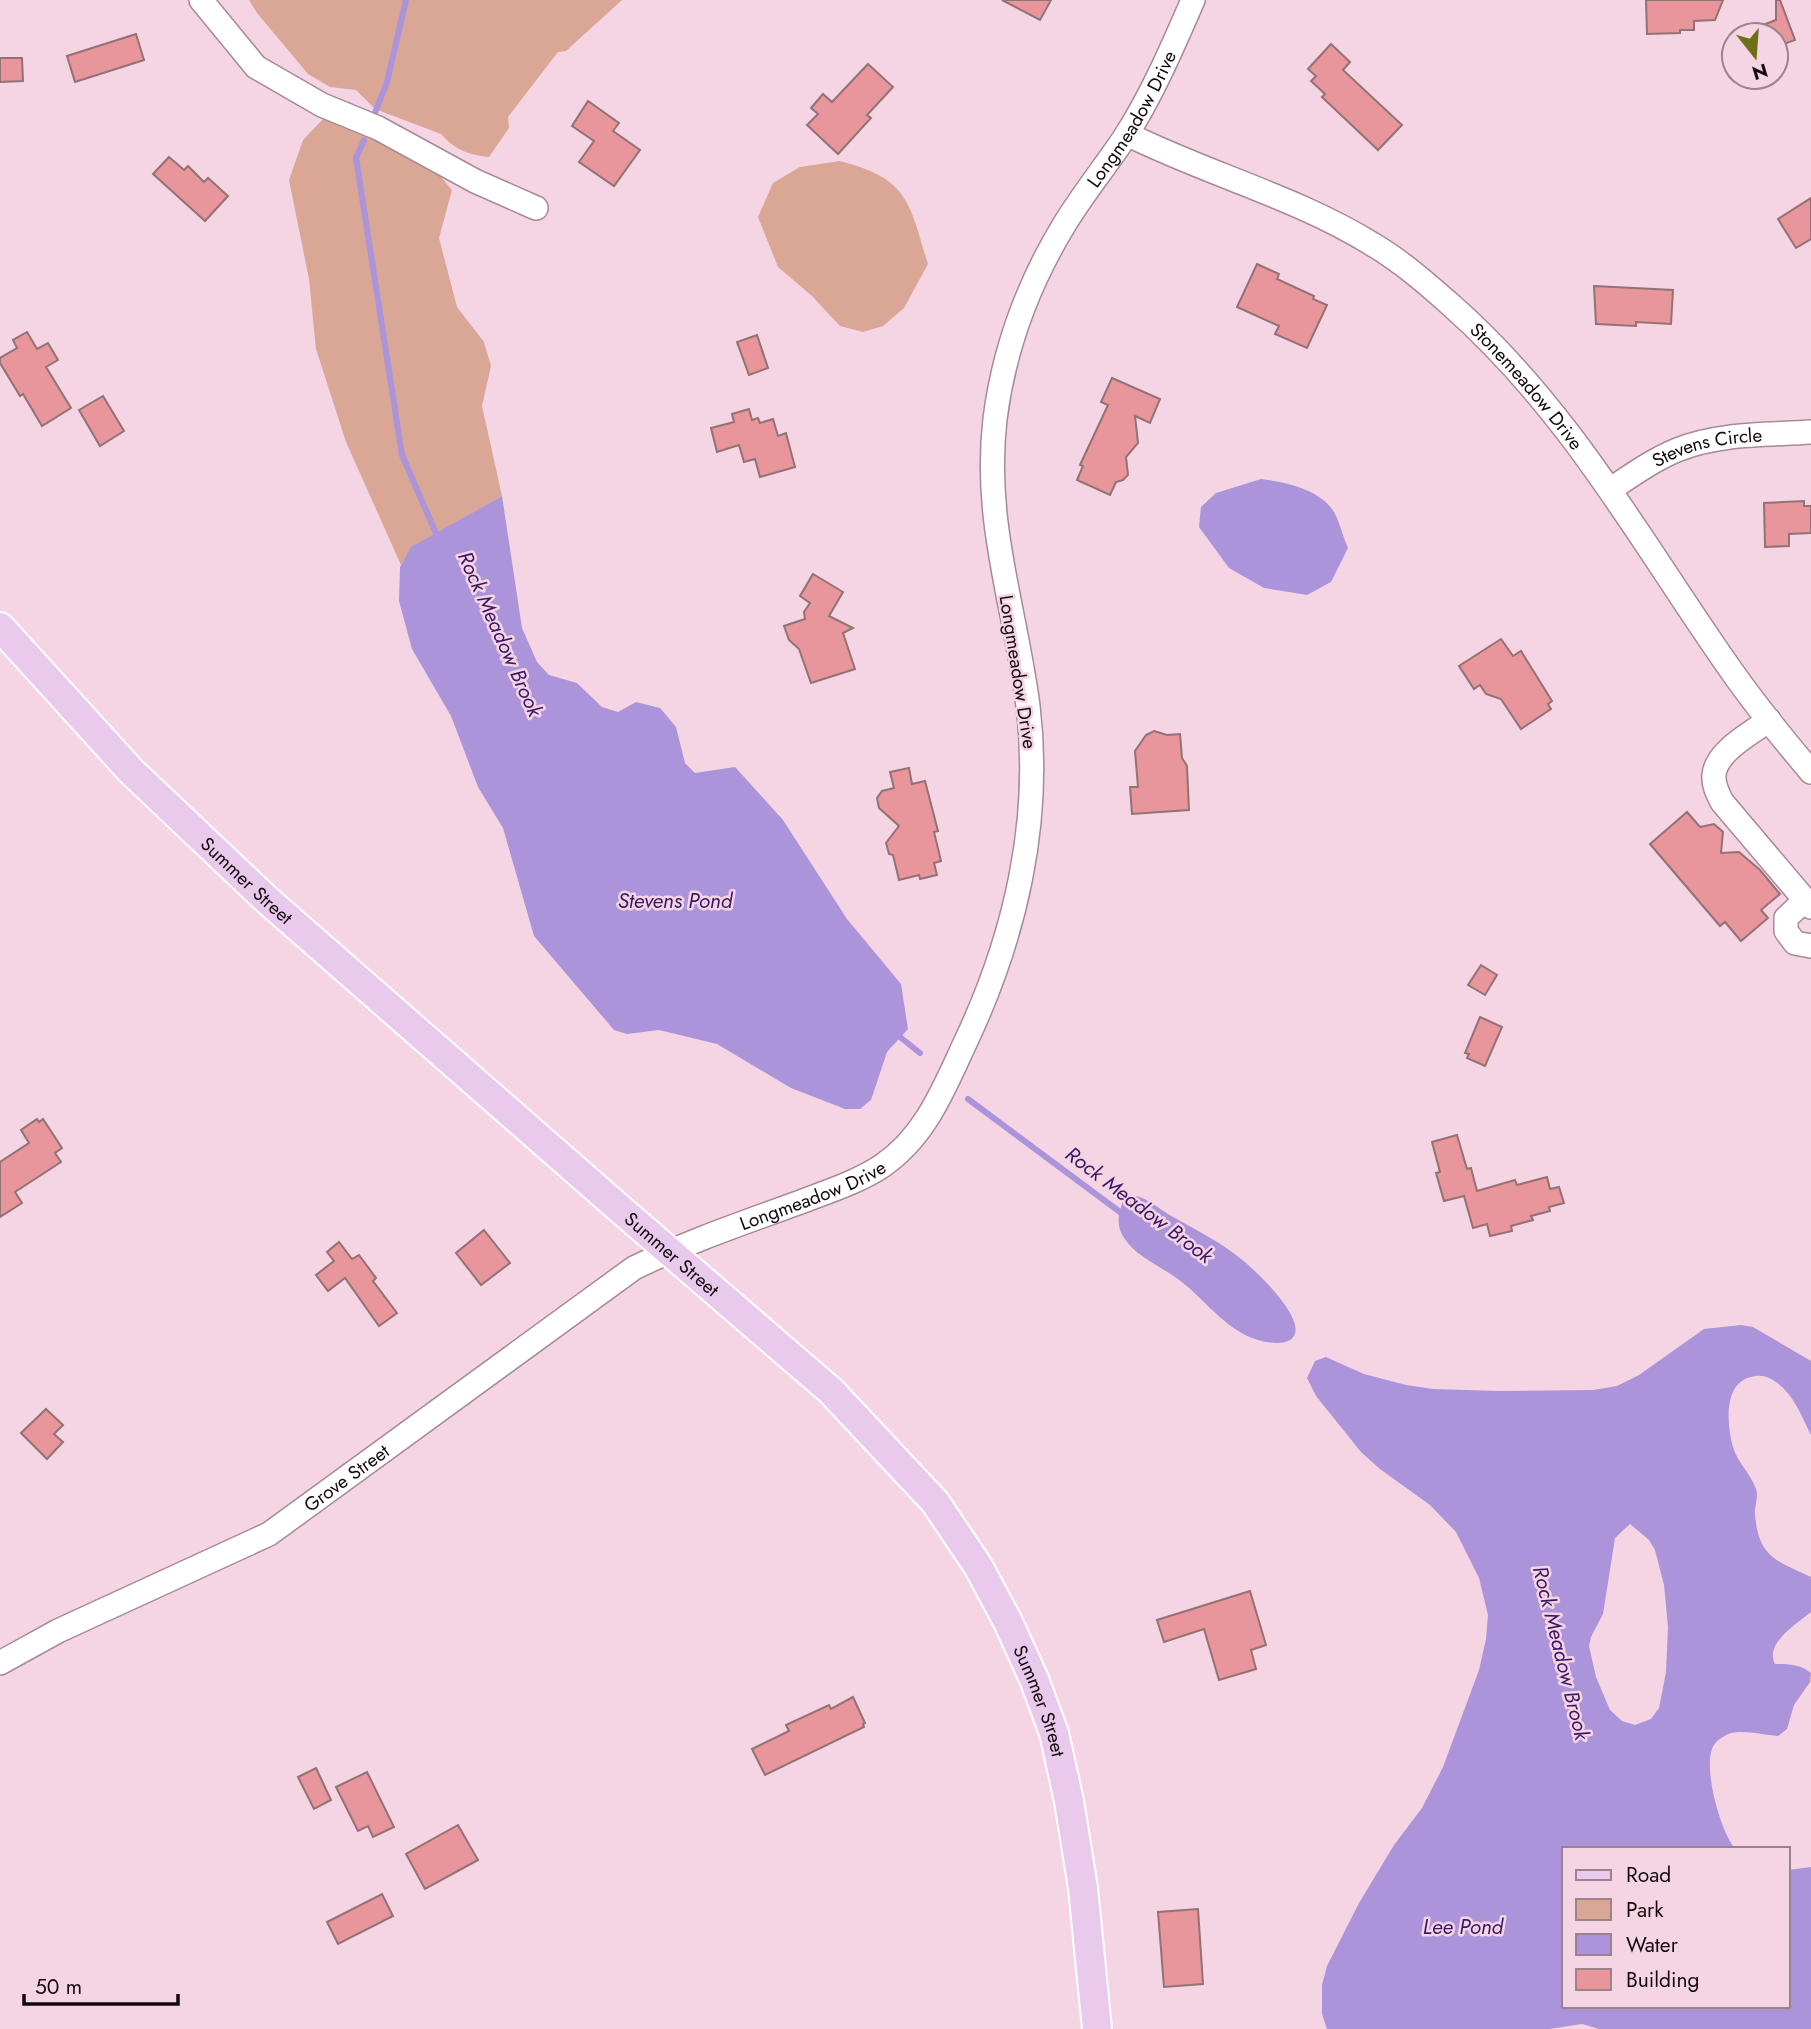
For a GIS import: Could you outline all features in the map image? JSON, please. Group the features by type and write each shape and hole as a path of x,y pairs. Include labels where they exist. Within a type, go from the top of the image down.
{"main road":[{"name":"Summer Street","path":"0,627 131,771 267,899 831,1391 935,1502 978,1566 1028,1667 1054,1733 1069,1801 1083,1888 1097,2029"}],"street":[{"path":"201,0 256,67 322,105 378,128 475,181 536,208"},
{"name":"Longmeadow Drive","path":"668,1251 842,1186 884,1165 925,1123 975,1023 1014,909 1027,845 1031,789 1028,707 993,515 992,467 996,411 1016,321 1038,272 1064,224 1127,134 1193,0"},
{"name":"Stonemeadow Drive","path":"1127,134 1327,219 1373,244 1421,278 1500,351 1575,439 1733,673 1811,772"},
{"name":"Stevens Circle","path":"1611,489 1662,457 1689,446 1732,437 1811,432"},
{"path":"1769,720 1726,753 1714,774 1714,785 1722,802 1808,904 1786,918 1786,931 1795,943 1811,946"},
{"name":"Grove Street","path":"0,1663 58,1631 268,1534 603,1289 634,1268 668,1251"}],"green space":[{"path":"249,0 622,0 566,51 558,52 508,117 509,128 489,157 463,151 441,134 375,109 356,90 330,87 308,74"},
{"path":"325,117 360,125 435,170 452,190 439,238 457,307 484,342 491,366 482,406 502,496 412,547 401,565 346,442 316,349 309,279 289,180 303,140"},
{"path":"840,161 880,176 903,196 916,224 928,264 904,308 883,326 863,332 840,326 812,296 778,267 758,217 773,183 800,167"}],"water":[{"path":"1261,479 1311,492 1328,504 1338,521 1348,548 1331,582 1307,595 1264,588 1229,568 1199,527 1201,507 1216,493"},
{"name":"Stevens Pond","path":"502,496 522,628 537,662 549,675 577,683 602,707 618,712 636,702 660,708 676,727 685,763 695,773 735,767 783,820 847,919 901,984 908,1029 887,1052 871,1100 860,1109 845,1109 791,1088 717,1044 659,1030 627,1034 614,1030 534,936 503,828 478,787 451,716 412,649 399,601 400,567 411,547"},
{"path":"1136,1196 1216,1241 1249,1265 1287,1308 1296,1331 1294,1337 1276,1343 1247,1336 1227,1323 1183,1283 1136,1251 1121,1233 1119,1214 1124,1198"},
{"name":"Lee Pond","path":"1741,1325 1753,1327 1811,1361 1811,1435 1790,1396 1778,1384 1763,1376 1742,1381 1731,1396 1729,1406 1731,1438 1735,1452 1756,1489 1757,1529 1765,1549 1779,1561 1811,1577 1811,1612 1784,1634 1774,1649 1773,1656 1775,1664 1794,1665 1807,1670 1811,1673 1810,1682 1794,1705 1787,1729 1778,1736 1734,1733 1721,1738 1713,1746 1710,1771 1715,1800 1734,1847 1562,1847 1562,2008 1790,2008 1790,1870 1811,1867 1811,2029 1599,2029 1582,2024 1549,2029 1327,2029 1322,2014 1322,1985 1327,1966 1359,1903 1394,1845 1422,1808 1443,1767 1479,1670 1488,1615 1479,1578 1456,1532 1430,1505 1361,1452 1316,1396 1307,1378 1315,1361 1326,1357 1364,1374 1433,1389 1593,1390 1617,1386 1639,1375 1704,1329","holes":["1630,1524 1649,1540 1655,1550 1664,1585 1668,1627 1666,1672 1659,1708 1651,1719 1635,1725 1622,1721 1610,1710 1596,1677 1589,1646 1603,1614 1615,1538"]}],"building":[{"path":"1002,0 1051,0 1040,20"},
{"path":"1646,0 1723,0 1715,20 1694,21 1694,30 1647,34"},
{"path":"1776,0 1780,0 1788,21 1773,21 1776,20"},
{"path":"1790,27 1795,40 1790,42"},
{"path":"136,34 144,60 75,82 67,56"},
{"path":"1331,44 1350,62 1343,70 1402,125 1378,150 1322,97 1325,94 1311,81 1316,76 1308,69"},
{"path":"0,58 22,58 23,81 0,82"},
{"path":"868,64 893,87 867,115 871,118 838,154 807,125 818,114 811,108 823,94 832,102"},
{"path":"588,101 619,123 613,131 640,150 614,186 579,162 594,141 572,126"},
{"path":"169,157 184,170 188,166 204,182 208,178 228,196 205,221 153,174"},
{"path":"1811,198 1811,239 1796,248 1778,219"},
{"path":"1257,264 1279,274 1277,279 1327,305 1307,348 1275,334 1279,326 1237,307"},
{"path":"1594,286 1673,290 1671,324 1596,324"},
{"path":"27,332 37,349 48,343 58,360 46,367 71,408 42,426 0,363 0,358 17,348 13,340"},
{"path":"757,335 768,368 749,375 737,342"},
{"path":"1112,378 1160,399 1150,423 1135,416 1138,443 1126,457 1128,475 1116,482 1110,495 1077,480 1083,466 1080,465 1108,405 1101,402"},
{"path":"103,396 124,431 100,446 79,410"},
{"path":"749,409 752,420 758,418 760,423 773,419 778,436 786,433 795,467 760,477 755,459 744,462 739,445 717,452 711,428 734,422 732,414"},
{"path":"1804,501 1804,506 1811,506 1811,533 1789,534 1789,546 1765,547 1764,503"},
{"path":"813,574 843,592 829,616 853,628 843,633 855,669 811,683 799,649 789,640 784,626 805,619 804,612 810,603 800,596"},
{"path":"1501,639 1513,656 1521,651 1552,701 1548,704 1551,709 1521,729 1501,699 1486,694 1480,685 1474,689 1459,666"},
{"path":"1154,731 1167,735 1180,734 1182,758 1187,766 1189,810 1132,814 1130,787 1138,787 1135,751 1146,735"},
{"path":"909,768 912,784 925,781 938,831 934,832 941,861 934,863 937,875 920,879 919,875 899,880 893,855 889,854 886,843 899,826 879,808 877,798 882,791 894,788 890,772"},
{"path":"1687,812 1700,827 1714,824 1723,832 1721,853 1739,852 1760,870 1780,894 1761,910 1768,918 1741,941 1725,922 1720,926 1650,844"},
{"path":"1481,965 1497,975 1485,995 1468,985"},
{"path":"1480,1017 1502,1027 1485,1066 1467,1058 1469,1054 1465,1053"},
{"path":"37,1119 39,1122 43,1119 62,1148 55,1153 61,1162 15,1192 22,1203 0,1217 0,1162 29,1143 21,1130"},
{"path":"1457,1135 1477,1191 1515,1180 1517,1185 1547,1177 1550,1189 1559,1187 1564,1203 1549,1207 1550,1211 1531,1216 1533,1220 1511,1226 1512,1231 1490,1236 1487,1224 1473,1228 1464,1196 1444,1201 1436,1173 1440,1172 1432,1142"},
{"path":"484,1230 510,1263 481,1285 456,1253"},
{"path":"339,1242 352,1259 359,1255 376,1278 373,1281 397,1313 379,1326 345,1278 328,1291 316,1275 334,1261 327,1252"},
{"path":"46,1409 63,1425 54,1434 63,1442 47,1459 21,1433"},
{"path":"1250,1591 1266,1645 1251,1650 1256,1669 1219,1680 1204,1629 1164,1642 1157,1620"},
{"path":"853,1697 865,1723 864,1727 765,1775 752,1749 789,1731 786,1725 829,1705 831,1709"},
{"path":"316,1768 331,1800 314,1809 298,1777"},
{"path":"367,1772 394,1827 373,1837 368,1826 358,1831 336,1787"},
{"path":"458,1825 478,1860 425,1889 406,1854"},
{"path":"382,1894 393,1916 338,1944 327,1922"},
{"path":"1198,1909 1203,1984 1164,1987 1158,1912"}],"waterway":[{"name":"Rock Meadow Brook","path":"373,118 387,82 406,0"},
{"name":"Rock Meadow Brook","path":"364,140 356,158 402,455 438,538"},
{"name":"Rock Meadow Brook","path":"895,1033 920,1053"},
{"name":"Rock Meadow Brook","path":"968,1099 1124,1215"}]}
